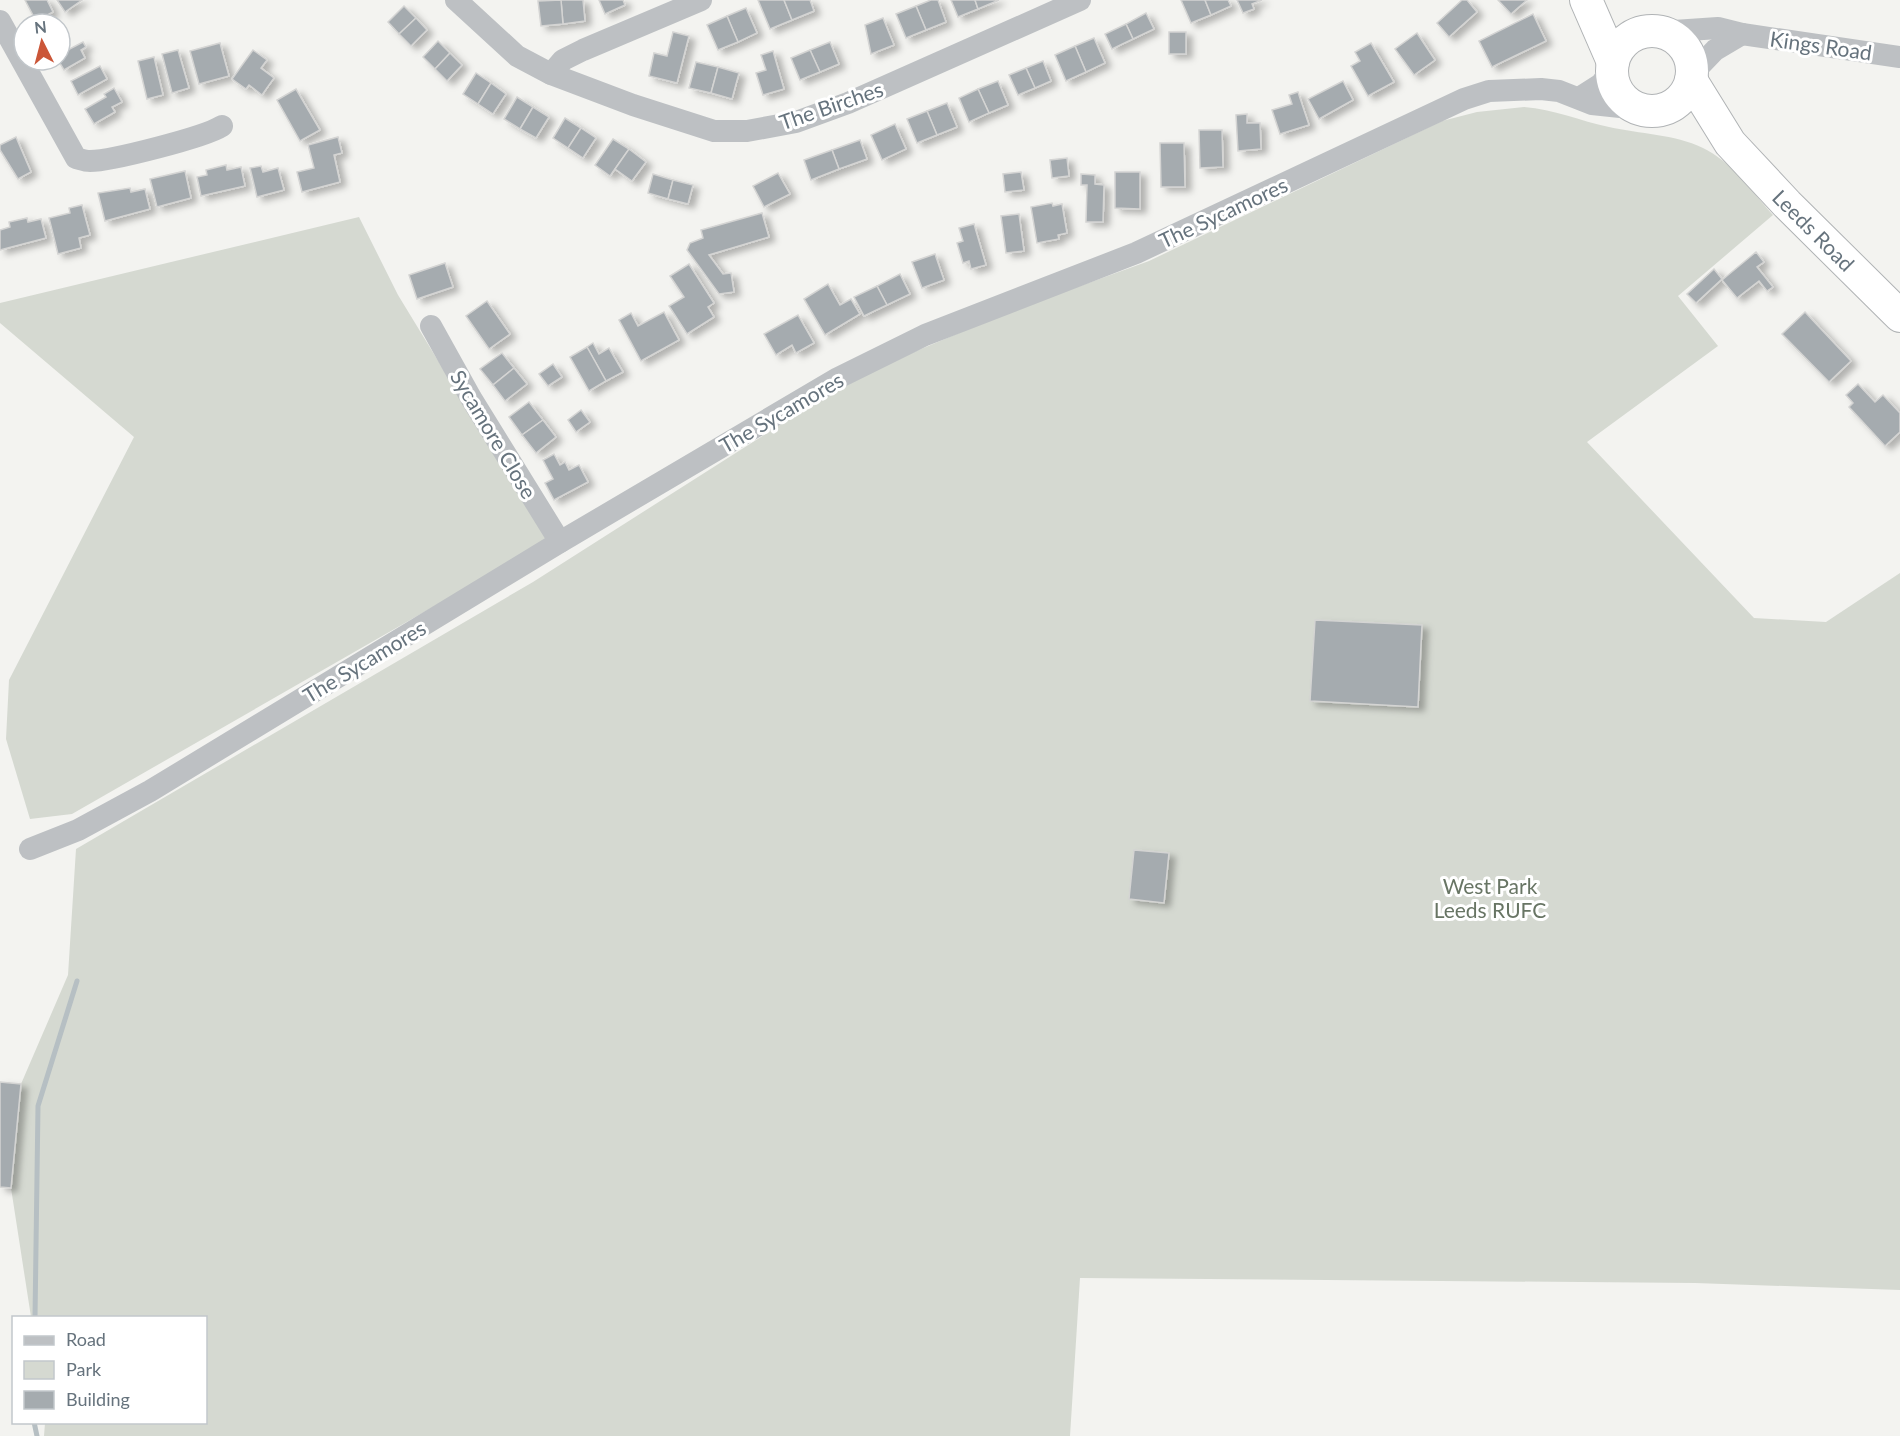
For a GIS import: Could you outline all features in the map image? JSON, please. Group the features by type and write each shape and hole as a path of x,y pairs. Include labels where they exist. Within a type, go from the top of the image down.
{"highway":[{"path":"1587,0 1653,32 1680,42 1691,62 1692,77 1679,101 1654,108 1628,103 1619,93 1612,66 1587,0"},
{"path":"1612,66 1625,42 1653,32"},
{"name":"Leeds Road","path":"1692,77 1730,143 1786,204 1900,316"},
{"name":"Leeds Road","path":"1654,108 1696,120 1730,143"}],"street":[{"name":"The Birches","path":"456,0 517,56 551,74 688,124 714,131 747,131 796,122 848,103 1080,0"},
{"path":"551,74 563,60 701,0"},
{"path":"0,21 76,158 89,161 114,157 202,136 222,126"},
{"name":"Kings Road","path":"1653,32 1718,28 1742,34 1900,57"},
{"name":"Kings Road","path":"1692,77 1715,50 1742,34"},
{"path":"1579,98 1601,84 1612,66"},
{"name":"The Sycamores","path":"30,849 78,830 150,791 560,542 838,378 925,335 1136,253 1464,99 1489,91 1516,89 1558,91 1592,104 1654,108"},
{"name":"Sycamore Close","path":"430,326 471,398 560,542"}],"green space":[{"name":"West Park Leeds RUFC","path":"1524,107 1546,110 1609,127 1692,143 1713,154 1732,169 1773,215 1678,296 1718,346 1587,442 1754,618 1826,622 1900,573 1900,1290 1695,1283 1080,1278 1070,1436 44,1436 45,1424 207,1424 207,1316 31,1316 11,1188 21,1084 68,975 76,849 533,582 822,398 902,357 1014,310 1149,261 1442,121 1477,112"},
{"path":"359,217 398,295 548,541 72,814 30,819 6,739 9,680 134,437 0,323 0,303"}],"building":[{"path":"25,0 47,0 53,12 31,12"},
{"path":"57,0 82,0 65,12"},
{"path":"561,0 583,0 585,21 563,24"},
{"path":"561,0 563,24 541,26 538,1"},
{"path":"599,0 623,0 625,5 605,14"},
{"path":"758,0 784,0 792,20 770,29"},
{"path":"784,0 810,0 814,11 792,20"},
{"path":"931,0 938,0 946,22 926,30 916,6"},
{"path":"951,0 975,0 978,9 958,17"},
{"path":"975,0 999,0 978,9"},
{"path":"1181,0 1205,0 1211,15 1191,23"},
{"path":"1205,0 1228,0 1231,6 1211,15"},
{"path":"1237,0 1262,0 1252,4 1254,9 1243,13"},
{"path":"1462,0 1467,0 1477,12 1449,37 1437,23"},
{"path":"1498,0 1527,0 1511,14"},
{"path":"404,6 416,18 399,34 388,22"},
{"path":"916,6 926,30 906,38 896,14"},
{"path":"746,8 757,33 738,42 727,16"},
{"path":"1146,13 1154,29 1133,39 1126,24"},
{"path":"1533,14 1546,41 1492,67 1479,41"},
{"path":"727,16 738,42 718,50 707,25"},
{"path":"416,18 427,30 411,46 399,34"},
{"path":"883,18 894,45 871,54 865,25"},
{"path":"1126,24 1133,39 1112,49 1105,34"},
{"path":"673,32 689,36 677,83 649,76 654,53 667,56"},
{"path":"1169,32 1186,32 1186,54 1169,54"},
{"path":"1417,33 1435,60 1414,75 1395,49"},
{"path":"1094,38 1105,63 1086,72 1075,46"},
{"path":"438,41 450,53 435,69 423,57"},
{"path":"83,42 86,47 81,50 85,58 72,65 72,48"},
{"path":"830,42 839,64 820,72 810,50"},
{"path":"220,43 229,76 199,84 190,51"},
{"path":"1371,43 1394,82 1368,96 1351,66 1360,61 1355,52"},
{"path":"1075,46 1086,72 1066,81 1055,55"},
{"path":"178,50 189,88 172,93 162,54"},
{"path":"253,50 267,60 261,68 274,78 262,95 249,85 246,89 232,79"},
{"path":"810,50 820,72 800,80 791,58"},
{"path":"773,51 784,89 763,95 756,73 766,70 761,55"},
{"path":"450,53 462,65 447,81 435,69"},
{"path":"154,57 163,95 147,99 138,61"},
{"path":"1043,61 1051,81 1035,88 1026,68"},
{"path":"696,62 718,67 711,93 689,88"},
{"path":"100,66 107,79 78,95 71,81"},
{"path":"718,67 739,73 732,99 711,93"},
{"path":"1026,68 1035,88 1018,95 1009,75"},
{"path":"476,73 491,83 478,104 463,94"},
{"path":"998,81 1008,105 989,113 978,89"},
{"path":"1343,81 1353,100 1319,119 1308,99"},
{"path":"491,83 506,94 493,114 478,104"},
{"path":"114,88 122,102 112,107 115,112 94,124 85,109 106,97 104,94"},
{"path":"296,89 320,130 300,141 277,100"},
{"path":"978,89 989,113 969,122 959,98"},
{"path":"1298,92 1309,125 1280,134 1272,110 1292,104 1289,95"},
{"path":"517,97 533,107 520,129 504,119"},
{"path":"947,103 957,127 937,135 927,111"},
{"path":"533,107 549,117 536,138 520,129"},
{"path":"927,111 937,135 917,143 907,119"},
{"path":"1247,114 1247,123 1260,123 1261,149 1238,151 1236,115"},
{"path":"565,118 581,128 568,148 553,138"},
{"path":"895,124 906,149 882,160 871,135"},
{"path":"581,128 596,138 583,158 568,148"},
{"path":"1199,130 1222,130 1223,167 1200,168"},
{"path":"16,137 31,172 18,179 0,150 0,145"},
{"path":"338,137 342,153 334,155 340,182 302,192 297,172 314,168 308,145"},
{"path":"613,139 629,149 610,176 595,165"},
{"path":"860,140 867,159 839,169 832,150"},
{"path":"1160,143 1184,143 1185,187 1161,187"},
{"path":"629,149 646,162 632,181 615,169"},
{"path":"832,150 839,169 811,180 804,160"},
{"path":"1067,158 1069,176 1052,178 1050,160"},
{"path":"226,165 227,170 241,167 245,186 201,196 197,177 207,175 206,170"},
{"path":"261,166 263,172 278,168 284,190 257,197 250,168"},
{"path":"185,171 191,198 157,207 150,179"},
{"path":"1021,172 1024,190 1005,192 1003,174"},
{"path":"1115,172 1140,172 1140,209 1115,208"},
{"path":"778,173 790,194 764,207 753,186"},
{"path":"653,174 673,180 668,199 648,193"},
{"path":"1081,174 1095,175 1095,184 1104,185 1103,222 1086,222 1087,185 1081,185"},
{"path":"673,180 693,185 688,204 668,199"},
{"path":"130,188 131,192 145,189 150,209 105,221 98,193"},
{"path":"1052,203 1053,206 1062,204 1067,233 1058,235 1059,239 1037,243 1031,207"},
{"path":"82,205 90,235 79,238 81,248 58,254 49,218 70,213 69,208"},
{"path":"762,213 769,237 709,255 723,274 731,273 734,292 719,294 687,250 690,243 703,238 701,230"},
{"path":"1019,214 1024,251 1006,253 1001,216"},
{"path":"27,218 28,222 41,219 46,238 0,250 0,230 10,227 9,222"},
{"path":"974,224 986,265 971,269 969,261 963,263 957,243 963,241 959,228"},
{"path":"1756,252 1764,262 1757,267 1773,287 1767,291 1759,281 1737,298 1722,280"},
{"path":"935,254 944,280 922,288 912,262"},
{"path":"445,263 453,287 417,299 409,275"},
{"path":"689,264 714,303 708,307 714,317 687,334 669,306 684,297 670,276"},
{"path":"1714,269 1722,279 1696,303 1687,294"},
{"path":"900,274 910,294 887,305 877,286"},
{"path":"828,284 840,305 851,299 860,314 825,335 804,299"},
{"path":"877,286 887,305 864,316 854,297"},
{"path":"487,301 510,334 489,349 466,316"},
{"path":"664,312 679,340 641,361 619,320 631,313 638,326"},
{"path":"1805,312 1851,361 1829,382 1782,334"},
{"path":"798,315 814,343 796,353 792,345 776,355 764,334"},
{"path":"593,343 599,354 609,348 623,372 606,381 587,347"},
{"path":"587,347 606,381 589,391 570,357"},
{"path":"502,353 514,368 493,385 480,369"},
{"path":"553,364 562,377 548,386 539,374"},
{"path":"514,368 527,384 505,401 493,385"},
{"path":"1858,384 1875,402 1883,395 1900,413 1900,432 1885,446 1849,407 1853,403 1846,395"},
{"path":"529,402 543,420 522,435 509,417"},
{"path":"581,410 590,422 576,432 568,420"},
{"path":"543,420 556,437 536,453 522,435"},
{"path":"554,454 560,465 565,462 569,470 579,465 588,482 554,500 545,483 553,479 543,460"},
{"path":"1315,620 1422,625 1418,707 1310,701"},
{"path":"1134,850 1169,853 1164,903 1129,899"},
{"path":"0,1082 21,1084 11,1188 0,1187"}],"waterway":[{"path":"35,1316 38,1106 77,981"},
{"path":"34,1424 37,1436"}]}
